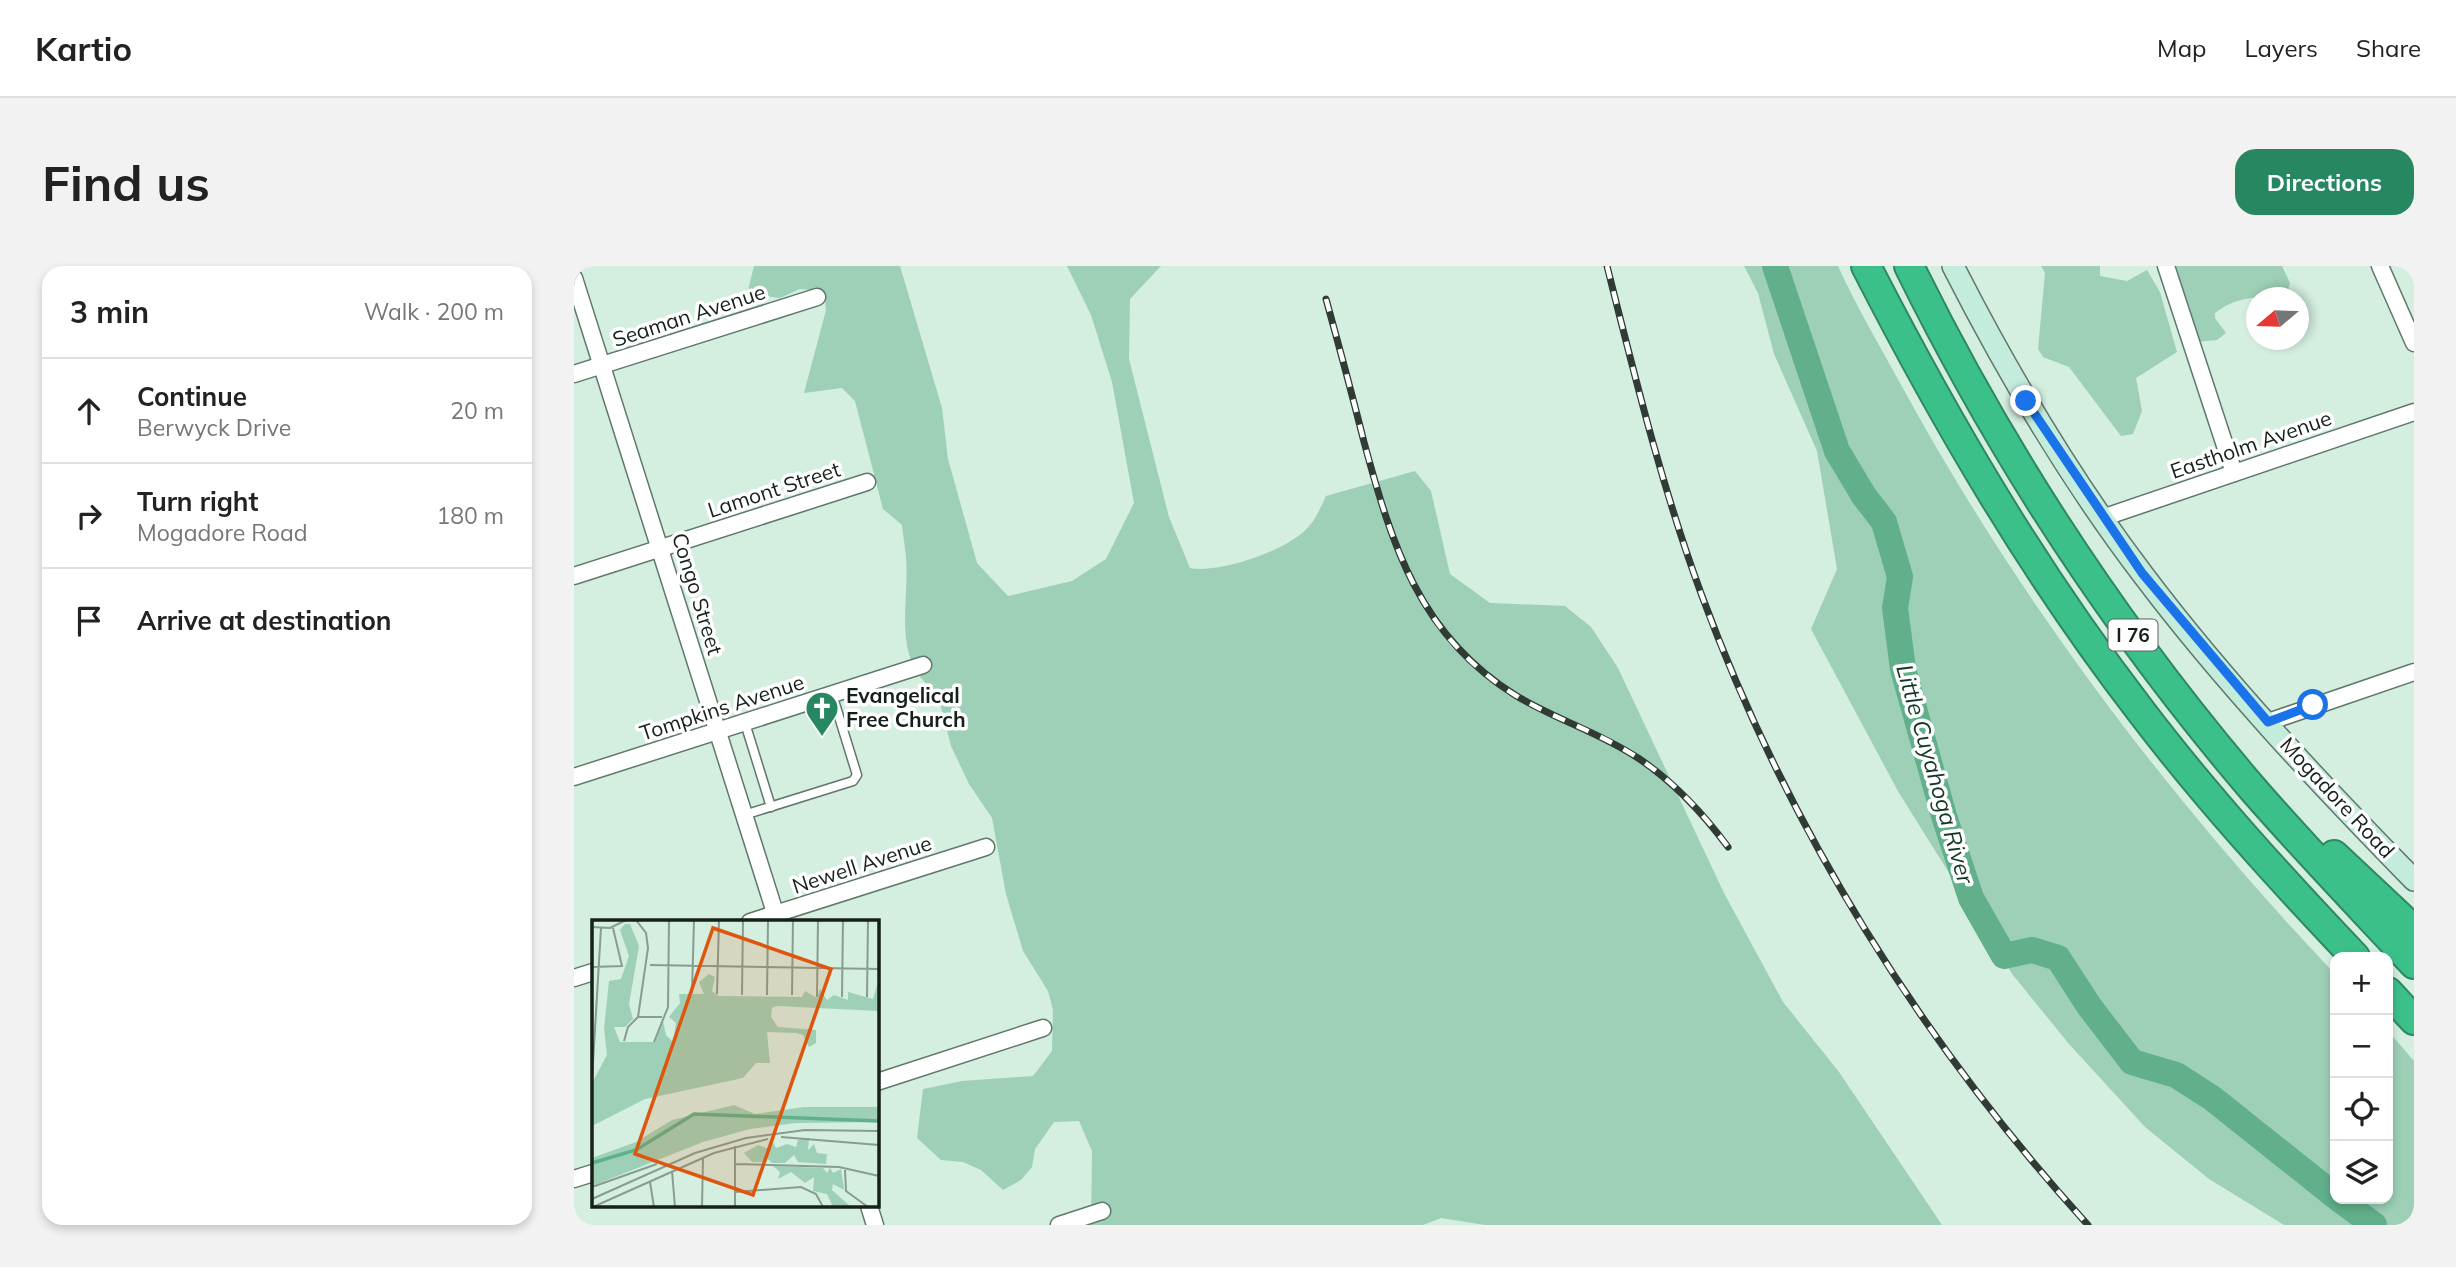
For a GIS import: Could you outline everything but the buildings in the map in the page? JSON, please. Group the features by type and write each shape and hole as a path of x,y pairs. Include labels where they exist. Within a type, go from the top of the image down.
{"highway":[{"name":"I 76","path":"1866,266 1963,448 2057,596 2140,710 2229,820 2350,952"},
{"name":"I 76","path":"1909,266 1976,393 2064,536 2158,669 2253,789 2414,964"},
{"path":"2253,789 2314,836 2414,930"},
{"path":"2393,997 2414,1020"}],"street":[{"name":"Mogadore Road","path":"1953,266 2026,401 2102,518 2171,610 2268,722 2414,880"},
{"path":"2166,266 2234,473"},
{"path":"2380,266 2414,343"},
{"name":"Congo Street","path":"574,278 777,918"},
{"name":"Seaman Avenue","path":"574,374 817,297"},
{"name":"Eastholm Avenue","path":"2102,518 2414,412"},
{"name":"Lamont Street","path":"574,576 867,482"},
{"name":"Tompkins Avenue","path":"574,777 923,665"},
{"path":"2268,722 2414,672"},
{"name":"Newell Avenue","path":"777,918 986,847"},
{"path":"574,978 592,972"},
{"path":"878,1082 1043,1028"},
{"path":"574,1179 592,1173"},
{"path":"870,1208 875,1225"},
{"path":"1059,1225 1102,1211"}],"lane":[{"path":"744,815 853,781 857,775 832,694"},
{"path":"745,723 771,807"}],"green space":[{"path":"754,266 900,266 942,408 948,459 977,563 1008,596 1072,581 1106,559 1134,503 1112,382 1091,315 1067,266 1161,266 1130,299 1129,359 1169,517 1190,568 1203,569 1236,564 1271,551 1301,534 1310,525 1326,496 1415,471 1431,491 1450,574 1490,603 1565,606 1591,627 1618,668 1724,893 1783,1002 1839,1072 1942,1225 1485,1225 1441,1218 1423,1225 1091,1225 1092,1151 1079,1121 1054,1122 1035,1149 1032,1167 1021,1180 1003,1190 981,1170 963,1162 941,1160 917,1138 923,1089 962,1081 1033,1076 1052,1051 1053,1010 1048,991 1023,951 1006,894 992,818 969,784 951,746 937,692 922,679 913,665 905,630 907,575 902,525 883,509 855,401 842,388 804,393 826,310 824,291 800,289 780,298 747,294"},
{"path":"1744,266 1838,266 1945,463 2045,618 2154,766 2273,907 2330,969 2330,1204 2393,1204 2393,1037 2414,1061 2414,1225 2284,1225 2209,1179 2145,1127 2069,1044 2013,975 1899,793 1811,629 1837,569 1817,451 1774,354 1758,293"},
{"path":"2041,266 2100,266 2100,276 2127,281 2147,270 2160,292 2177,352 2136,378 2142,411 2133,434 2121,436 2069,367 2043,357 2038,349 2045,273"},
{"path":"2171,266 2282,266 2290,283 2289,287 2246,287 2246,299 2215,313 2215,318 2226,333 2217,340 2196,342"}],"waterway":[{"name":"Little Cuyahoga River","path":"1775,266 1837,451 1864,496 1884,522 1900,577 1895,608 1903,669 1944,816 1971,898 2004,956 2032,950 2058,958 2089,1006 2132,1062 2176,1075 2212,1098 2330,1192"},
{"name":"Little Cuyahoga River","path":"2346,1204 2374,1225"}],"railway":[{"path":"1607,266 1674,514 1702,596 1736,682 1775,767 1818,849 1865,929 1916,1007 1970,1083 2027,1155 2088,1225"},
{"path":"1326,299 1386,517 1414,585 1432,616 1455,645 1482,671 1515,695 1623,749 1664,777 1687,798 1728,847"}],"place":[{"name":"Evangelical Free Church","path":"822,738"}],"route":[{"path":"2026,401 2102,518 2142,573 2205,652 2268,722 2313,705"}]}
